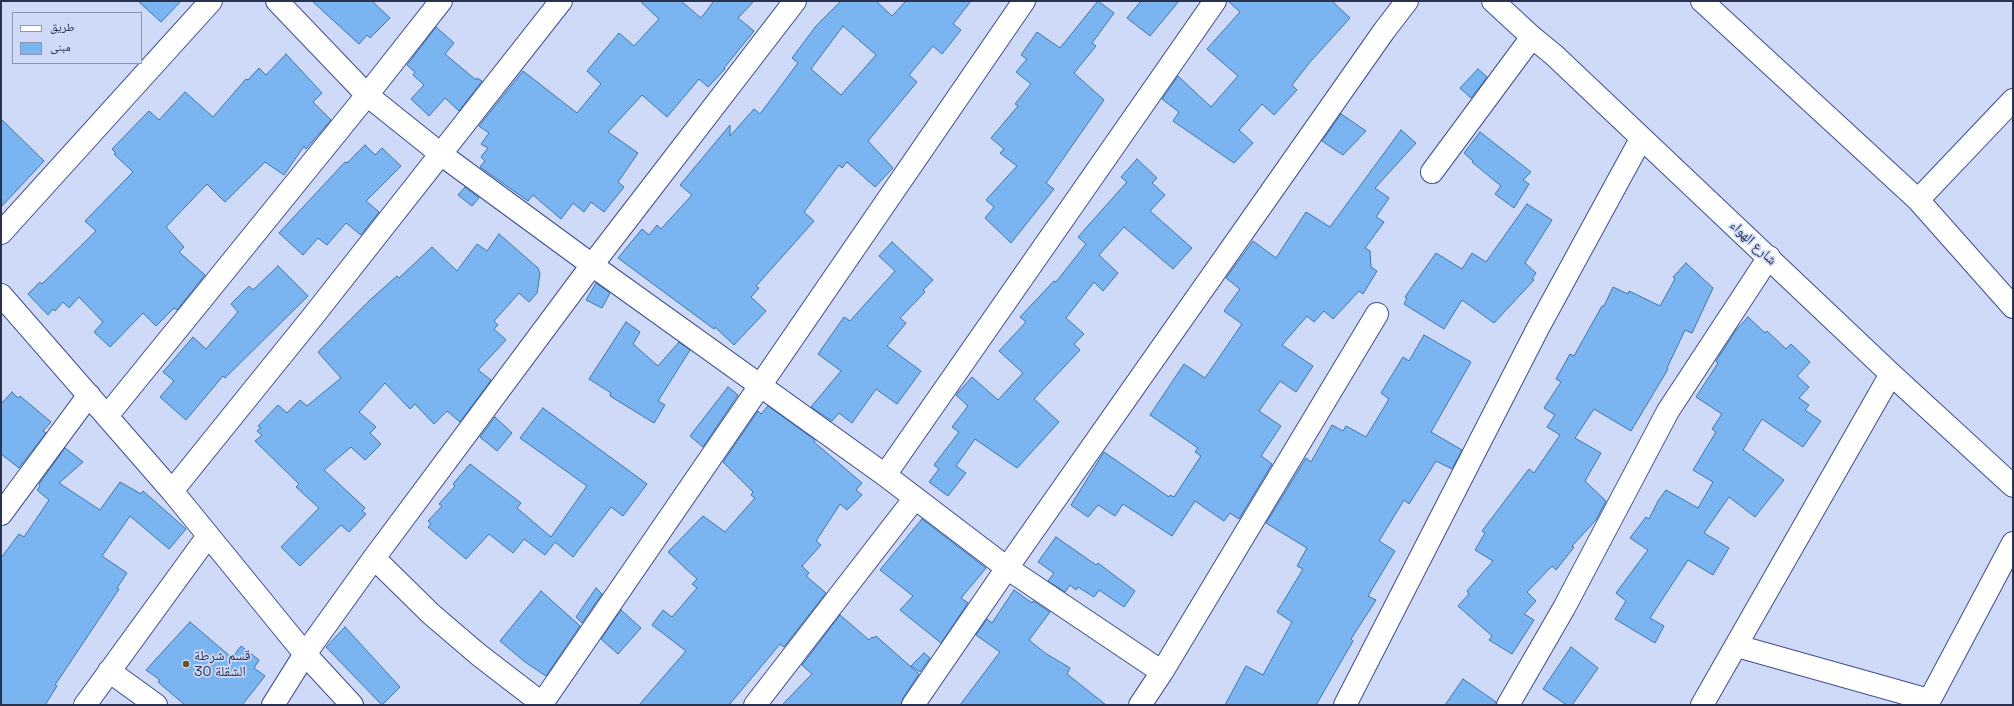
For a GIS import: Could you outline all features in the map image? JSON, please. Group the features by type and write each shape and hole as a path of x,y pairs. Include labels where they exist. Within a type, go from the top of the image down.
{"street":[{"path":"1,233 211,1"},
{"path":"277,1 367,95 442,155 592,265 885,475 1007,568 1162,672"},
{"path":"107,416 367,95 440,1"},
{"path":"172,491 442,155 561,1"},
{"path":"273,705 305,654 374,558 592,265 795,1"},
{"path":"374,558 437,619 479,655 542,705 760,384 1024,1"},
{"path":"885,475 1215,1"},
{"path":"913,705 1007,568 1384,31 1407,1"},
{"name":"شارع الهواء","path":"1493,1 1554,55 1891,374 2013,486"},
{"path":"1702,1 1918,200 2013,306"},
{"path":"1432,172 1532,37"},
{"path":"1918,200 2013,100"},
{"path":"1345,705 1535,334 1641,139"},
{"path":"1508,705 1564,608 1668,411 1769,257"},
{"path":"2,300 89,395 172,491 305,654 352,705"},
{"path":"1140,705 1162,672 1377,314"},
{"path":"1702,705 1891,374"},
{"path":"1,514 89,395"},
{"path":"754,705 915,498"},
{"path":"85,705 208,536"},
{"path":"1737,646 1928,702 2013,543"},
{"path":"109,671 156,705"}],"building":[{"path":"138,1 181,1 161,22"},
{"path":"312,1 372,1 390,18 370,38 367,35 359,44"},
{"path":"640,1 681,1 701,18 714,1 754,1 738,18 754,31 724,68 725,69 708,87 699,79 667,117 642,95 608,132 638,153 618,182 624,187 604,212 591,202 584,212 573,203 561,219 533,195 528,201 480,167 485,161 481,157 488,148 481,144 489,133 479,126 523,71 577,113 601,84 587,71 619,33 634,46 659,19"},
{"path":"841,1 876,1 892,16 906,1 971,1 953,24 961,30 942,54 933,46 909,75 917,82 868,141 893,168 875,187 847,162 842,168 839,165 804,212 814,221 756,286 759,288 751,297 766,311 734,345 715,327 714,329 618,258 642,229 649,235 657,225 661,229 692,195 680,185 730,125 730,136 754,109 760,114 798,63 792,58 816,26","holes":["843,26 876,55 841,95 811,69"]},
{"path":"1098,1 1114,13 1092,43 1096,46 1074,73 1104,100 1046,183 1054,189 1011,243 985,218 994,207 986,200 1017,166 1000,153 1004,149 991,138 1018,106 1015,104 1031,84 1016,72 1027,59 1021,55 1037,32 1060,48"},
{"path":"1141,1 1179,1 1150,36 1127,18"},
{"path":"1228,1 1332,1 1350,18 1310,62 1292,85 1297,90 1274,115 1262,104 1239,130 1253,143 1234,163 1173,121 1179,112 1162,99 1178,76 1211,107 1238,76 1207,49 1240,12"},
{"path":"436,27 454,43 445,54 476,80 477,78 482,81 459,111 445,98 429,116 411,99 424,85 413,75 415,72 407,65"},
{"path":"286,54 322,93 313,102 331,120 306,149 304,146 284,175 265,162 225,202 207,184 166,227 184,247 179,252 205,275 177,310 174,308 156,326 143,313 110,347 94,332 103,322 79,297 69,308 63,302 55,311 53,309 48,315 28,294 40,282 42,284 96,231 85,221 133,172 114,154 116,153 112,149 149,111 159,120 185,92 213,117 246,79 248,80 259,68 266,75"},
{"path":"1478,69 1487,77 1471,98 1460,88"},
{"path":"1341,114 1366,131 1343,155 1322,141"},
{"path":"1,119 44,161 1,207"},
{"path":"1401,130 1416,143 1375,188 1389,198 1376,217 1384,222 1365,248 1370,251 1371,267 1377,271 1363,294 1359,291 1333,319 1324,311 1314,322 1307,316 1282,345 1313,366 1296,392 1280,381 1259,411 1281,426 1261,456 1272,464 1239,519 1230,513 1224,521 1195,501 1172,536 1123,504 1115,516 1098,505 1088,517 1071,505 1104,452 1169,497 1170,495 1174,497 1201,456 1195,452 1198,448 1150,415 1184,364 1205,378 1242,324 1224,311 1240,289 1226,278 1253,241 1276,258 1306,212 1330,227"},
{"path":"1480,132 1531,172 1523,180 1529,184 1514,208 1495,194 1501,186 1472,162 1473,161 1464,153"},
{"path":"365,145 375,155 382,148 401,166 366,201 379,212 361,235 346,223 327,245 318,238 303,255 279,233 345,162 347,163"},
{"path":"1137,159 1157,178 1152,183 1165,195 1150,211 1192,248 1173,269 1124,227 1099,255 1118,273 1103,291 1094,282 1066,318 1084,334 1074,344 1080,350 1034,399 1059,422 1017,468 975,439 956,466 966,473 948,496 929,482 939,469 934,465 959,432 952,427 968,406 956,395 972,377 998,400 1023,373 999,351 1026,322 1020,317 1054,281 1056,282 1086,244 1078,237 1127,182 1121,177"},
{"path":"465,187 479,198 472,206 458,195"},
{"path":"1527,204 1552,220 1525,263 1536,273 1532,279 1534,280 1494,323 1462,300 1444,329 1404,304 1407,298 1405,297 1436,253 1462,269 1472,253 1486,262"},
{"path":"499,234 538,268 540,274 537,293 529,302 519,293 494,321 498,325 494,329 506,340 478,370 491,380 460,422 447,411 434,424 415,404 410,409 385,383 359,412 376,427 370,433 381,444 365,460 351,447 324,470 365,508 362,511 366,514 349,532 341,525 300,566 281,547 319,508 296,487 299,484 255,441 262,435 257,431 261,428 258,426 278,405 287,413 300,400 307,406 341,378 318,352 370,300 397,276 399,278 432,247 457,271 477,244 487,251"},
{"path":"892,242 933,280 923,290 925,292 900,318 906,323 887,346 921,371 897,404 876,389 852,423 839,413 832,421 811,407 841,371 818,354 844,317 850,321 895,271 879,256"},
{"path":"1686,263 1713,288 1692,333 1685,330 1667,368 1668,369 1631,431 1594,409 1575,438 1601,453 1585,481 1606,501 1596,520 1572,546 1574,547 1556,570 1552,566 1527,592 1536,601 1524,614 1534,620 1512,654 1489,640 1492,636 1458,606 1469,594 1467,591 1493,561 1475,550 1485,533 1482,531 1529,469 1534,473 1560,435 1547,427 1555,415 1544,408 1561,382 1556,379 1570,354 1574,356 1602,306 1604,306 1613,287 1628,294 1629,291 1660,306 1675,279 1673,277"},
{"path":"278,266 308,296 225,378 223,376 186,420 160,397 174,381 163,372 193,337 206,349 238,312 231,304 249,286 253,290"},
{"path":"596,283 610,293 602,308 586,300"},
{"path":"1748,317 1765,333 1767,331 1786,349 1791,344 1810,362 1797,376 1809,387 1799,398 1809,405 1805,410 1821,421 1803,447 1762,419 1743,450 1784,480 1755,517 1729,497 1704,533 1729,548 1713,575 1688,560 1650,618 1664,626 1655,643 1615,619 1626,601 1616,593 1648,550 1630,538 1646,517 1649,519 1658,501 1666,490 1698,508 1713,482 1693,470 1716,432 1712,429 1722,414 1696,397 1718,363 1716,361 1736,330"},
{"path":"626,322 640,332 633,344 658,366 679,342 690,350 658,401 665,405 654,423 610,396 611,393 589,379"},
{"path":"1424,335 1471,362 1431,432 1462,450 1452,469 1436,461 1409,504 1404,500 1379,541 1395,551 1368,596 1376,600 1351,639 1353,641 1316,705 1225,705 1246,666 1263,675 1292,622 1277,612 1303,569 1297,566 1307,548 1266,523 1306,458 1311,462 1332,425 1343,431 1346,426 1366,437 1389,399 1381,393 1403,357 1409,361"},
{"path":"728,387 738,395 703,447 690,436"},
{"path":"12,392 18,398 20,396 51,422 43,431 46,433 19,468 1,454 1,404"},
{"path":"768,406 815,440 814,442 862,483 856,490 862,495 847,510 840,504 816,541 821,545 802,566 809,573 806,576 826,593 784,647 780,644 729,705 639,705 686,651 652,625 663,610 672,617 697,588 692,584 697,579 668,552 703,516 725,532 755,498 751,495 753,492 723,462 758,411 761,414"},
{"path":"543,408 647,484 623,516 611,507 573,557 555,542 545,555 524,539 513,553 489,534 466,559 428,527 431,524 428,521 442,506 439,504 455,486 453,484 470,464 521,503 517,508 551,537 587,486 520,438"},
{"path":"495,417 512,433 497,451 480,437"},
{"path":"65,448 83,462 59,483 100,510 120,482 141,494 143,491 186,529 169,549 130,516 102,556 127,573 117,588 119,589 55,685 57,686 45,705 1,705 1,558 19,534 24,537 49,500 37,490 40,486 39,484"},
{"path":"922,519 986,568 961,598 968,603 941,643 900,610 913,596 880,570"},
{"path":"1056,537 1096,565 1098,563 1135,591 1124,607 1099,590 1094,597 1078,587 1076,590 1070,585 1065,592 1048,581 1054,573 1038,562"},
{"path":"596,588 602,594 582,623 576,617"},
{"path":"1014,590 1032,603 1033,601 1050,612 1029,640 1045,653 1070,668 1067,674 1106,705 960,705 1000,652 976,635 987,619 992,623"},
{"path":"541,591 580,626 546,676 525,662 500,641"},
{"path":"621,610 641,628 618,654 601,639"},
{"path":"840,615 869,640 876,636 919,674 903,698 901,705 782,705 812,674 802,665"},
{"path":"190,622 232,658 241,646 259,660 254,668 265,676 242,705 185,705 158,682 160,680 146,670"},
{"path":"345,627 400,687 382,705 326,647"},
{"path":"1571,647 1598,668 1572,705 1567,705 1543,689"},
{"path":"924,653 930,658 920,672 911,666"},
{"path":"1463,679 1496,702 1496,705 1445,705"}],"place":[{"name":"قسم شرطة الشقلة 30","path":"186,664"}]}
